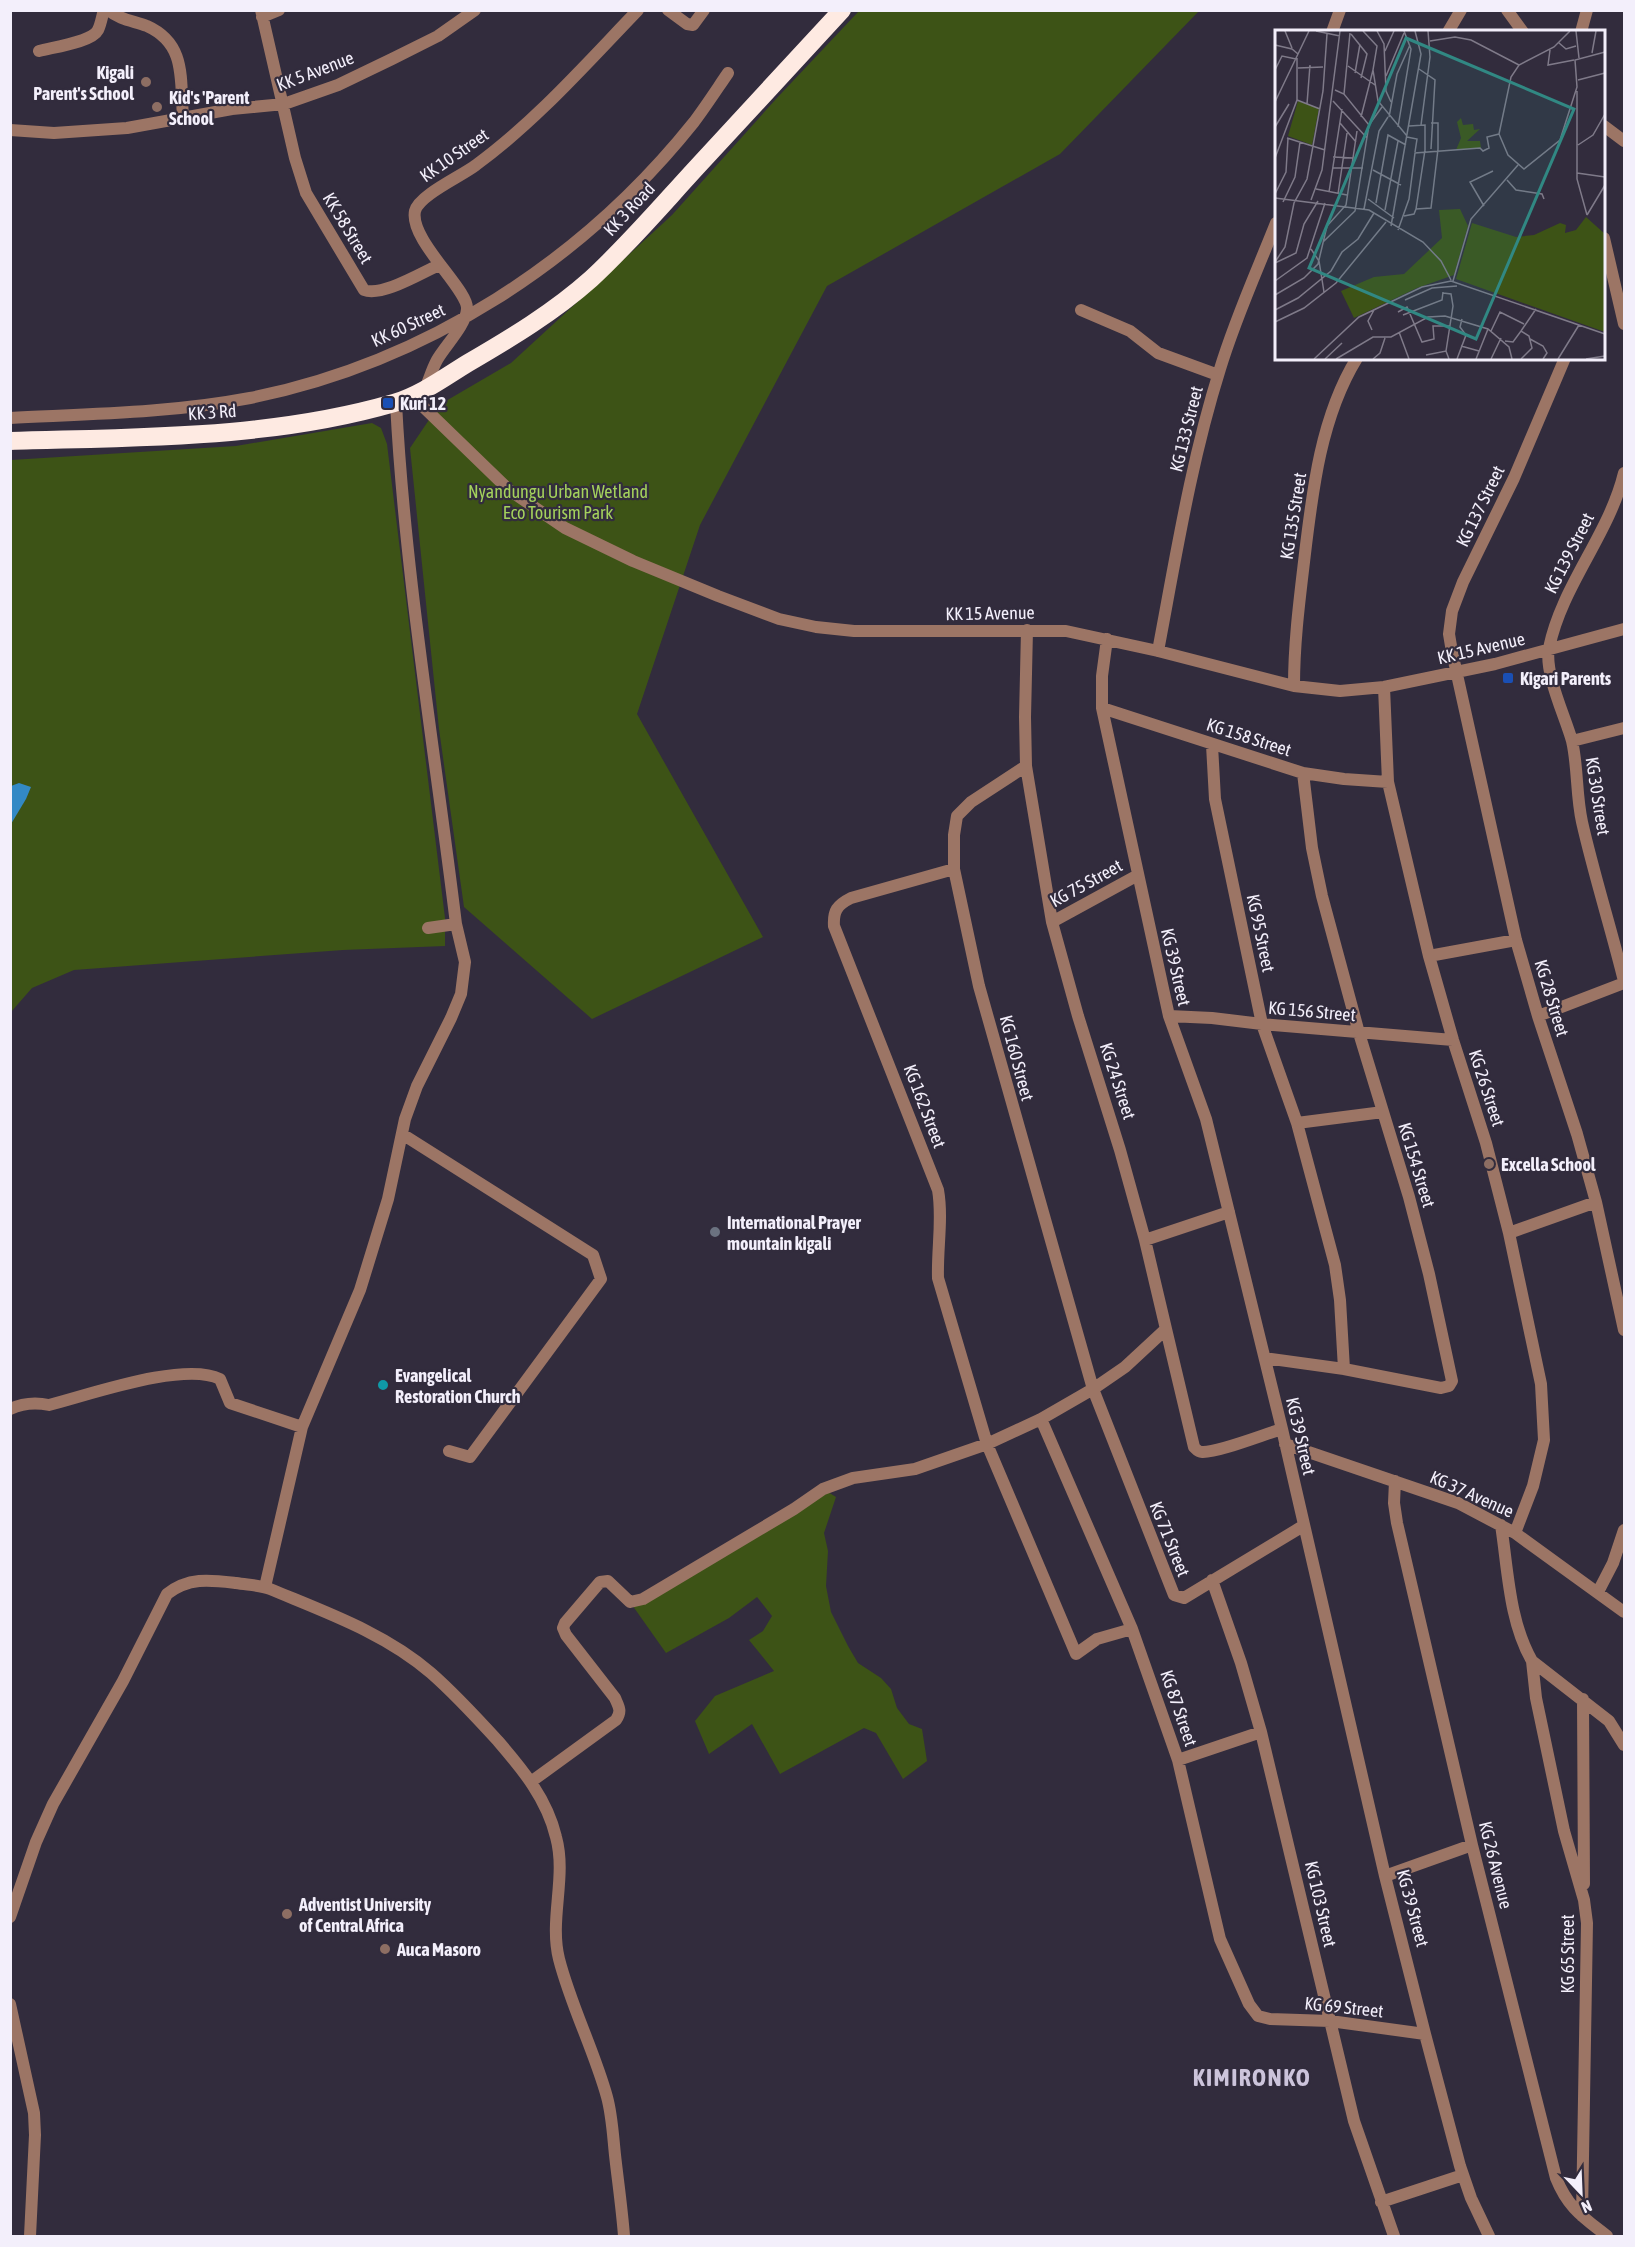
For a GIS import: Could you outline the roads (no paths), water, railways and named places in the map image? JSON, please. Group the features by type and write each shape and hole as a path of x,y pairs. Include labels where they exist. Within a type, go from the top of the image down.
{"highway":[{"name":"KK 3 Road","path":"411,396 530,324 590,280 628,243 842,10"},
{"name":"KK 3 Rd","path":"10,441 189,435 252,430 326,419 411,396"}],"street":[{"path":"39,51 85,41 98,30 106,10 115,16 148,27 163,36 173,46 178,58 183,117"},
{"path":"279,10 261,14 284,105"},
{"name":"KK 5 Avenue","path":"10,130 54,133 127,128 183,117 284,105 338,85 392,59 438,36 475,10"},
{"name":"KK 10 Street","path":"466,317 468,306 465,297 439,265 415,224 415,211 420,201 475,165 520,129 638,10"},
{"path":"670,12 687,24 693,25 704,10"},
{"path":"1333,30 1340,10"},
{"path":"1450,30 1461,10"},
{"path":"1507,10 1522,30"},
{"path":"1582,30 1587,10"},
{"name":"KK 60 Street","path":"10,417 194,407 259,396 360,368 420,342 466,317 546,266 616,207 659,163 695,120 728,73"},
{"name":"KK 58 Street","path":"284,105 295,158 306,194 364,290 372,293 382,290 439,265"},
{"path":"1605,127 1620,138"},
{"path":"1605,142 1620,138"},
{"name":"KG 133 Street","path":"1158,651 1182,521 1201,436 1218,375 1275,226"},
{"path":"1605,262 1624,324"},
{"path":"1081,310 1130,331 1158,353 1218,375"},
{"path":"265,1587 302,1427 360,1290 388,1199 405,1119 417,1086 451,1018 460,994 465,962 456,924 399,457 411,396 466,317"},
{"name":"KG 135 Street","path":"1294,686 1296,628 1308,528 1319,464 1330,417 1345,376 1355,360"},
{"name":"KG 137 Street","path":"1457,672 1449,634 1452,611 1463,582 1514,478 1564,360"},
{"name":"KK 15 Avenue","path":"411,396 509,490 565,528 633,561 739,604 779,619 816,627 854,631 1066,631 1158,651 1294,686 1340,691 1384,687 1457,672 1548,651 1624,629"},
{"name":"KG 139 Street","path":"1548,651 1568,592 1602,529 1621,486 1624,473"},
{"name":"KG 24 Street","path":"1027,630 1026,766 1052,922 1078,1016 1110,1113 1145,1240 1194,1447 1197,1451 1205,1452 1282,1429"},
{"name":"KG 39 Street","path":"1107,639 1102,676 1102,708 1169,1016 1206,1119 1282,1429 1385,1876 1425,2034 1463,2175 1489,2236"},
{"name":"KG 30 Street","path":"1548,651 1551,676 1572,741 1581,820 1624,982"},
{"name":"KG 28 Street","path":"1457,672 1516,940 1538,1016 1577,1134 1619,1284 1624,1330"},
{"name":"KG 26 Street","path":"1384,687 1388,782 1429,956 1486,1143 1509,1233 1541,1384 1545,1429 1538,1468 1515,1533"},
{"name":"KG 158 Street","path":"1102,708 1303,773 1388,782"},
{"path":"1572,741 1624,728"},
{"name":"KG 95 Street","path":"1212,745 1215,799 1262,1024 1298,1123 1335,1265 1341,1311 1344,1370"},
{"name":"KG 160 Street","path":"1026,766 971,802 957,816 954,835 954,869 979,986 1093,1389"},
{"name":"KG 154 Street","path":"1265,1358 1441,1388 1449,1386 1452,1381 1429,1274 1409,1197 1359,1033 1322,896 1312,848 1303,773"},
{"name":"KG 162 Street","path":"954,869 851,898 839,904 833,914 834,926 938,1190 941,1207 937,1253 938,1278 987,1444"},
{"name":"KG 75 Street","path":"1052,922 1138,875"},
{"path":"428,928 456,924"},
{"path":"1429,956 1516,940"},
{"path":"1538,1016 1624,982"},
{"name":"KG 156 Street","path":"1169,1016 1453,1040"},
{"path":"1298,1123 1383,1112"},
{"path":"402,1134 593,1256 602,1279 470,1457 448,1451"},
{"path":"1509,1233 1596,1202"},
{"path":"1145,1240 1229,1212"},
{"path":"531,1782 620,1715 615,1698 563,1628 600,1582 608,1581 630,1602 643,1599 794,1509 823,1489 853,1478 915,1469 987,1444 1041,1419 1093,1389 1125,1367 1166,1329"},
{"path":"10,1409 20,1404 49,1405 128,1384 194,1373 220,1379 230,1403 302,1427"},
{"name":"KG 71 Street","path":"1093,1389 1174,1595 1184,1598 1303,1526"},
{"name":"KG 87 Street","path":"1041,1419 1132,1629 1178,1760 1220,1939 1239,1986 1258,2016"},
{"path":"987,1444 1076,1654 1096,1639 1132,1629"},
{"name":"KG 37 Avenue","path":"1285,1444 1458,1503 1515,1533 1624,1612"},
{"name":"KG 26 Avenue","path":"1395,1481 1396,1523 1472,1845 1556,2178 1563,2196 1582,2216 1607,2236"},
{"path":"1501,1525 1515,1618 1520,1637 1532,1661 1609,1721 1624,1745"},
{"path":"1598,1592 1613,1563 1624,1530"},
{"path":"10,1917 36,1842 53,1804 123,1682 167,1594 178,1586 204,1579 265,1587 346,1621 384,1641 430,1673 473,1714 531,1782 548,1812 557,1838 560,1862 555,1928 556,1948 563,1977 607,2097 624,2236"},
{"name":"KG 103 Street","path":"1212,1580 1241,1663 1261,1732 1354,2121 1394,2236"},
{"name":"KG 65 Street","path":"1532,1661 1536,1698 1564,1831 1584,1900 1587,1932 1582,2216"},
{"path":"1583,1700 1584,1900"},
{"path":"1178,1760 1261,1732"},
{"path":"1385,1876 1472,1845"},
{"path":"10,2004 34,2113 30,2236"},
{"name":"KG 69 Street","path":"1258,2016 1270,2019 1330,2021 1425,2034"},
{"path":"1381,2202 1463,2175"}],"water":[{"path":"19,783 31,787 11,824 11,786"}],"place":[{"name":"Kigali Parent's School","path":"146,82"},
{"name":"Kid's 'Parent School","path":"157,107"},
{"name":"Kuri 12","path":"388,403"},
{"name":"Kigari Parents","path":"1508,678"},
{"name":"Excella School","path":"1489,1164"},
{"name":"International Prayer mountain kigali","path":"715,1232"},
{"name":"Evangelical Restoration Church","path":"383,1385"},
{"name":"Adventist University of Central Africa","path":"287,1914"},
{"name":"Auca Masoro","path":"385,1949"}],"district":[{"name":"KIMIRONKO","path":"1252,2077"}],"park label":[{"name":"Nyandungu Urban Wetland Eco Tourism Park","path":"558,501"}]}
